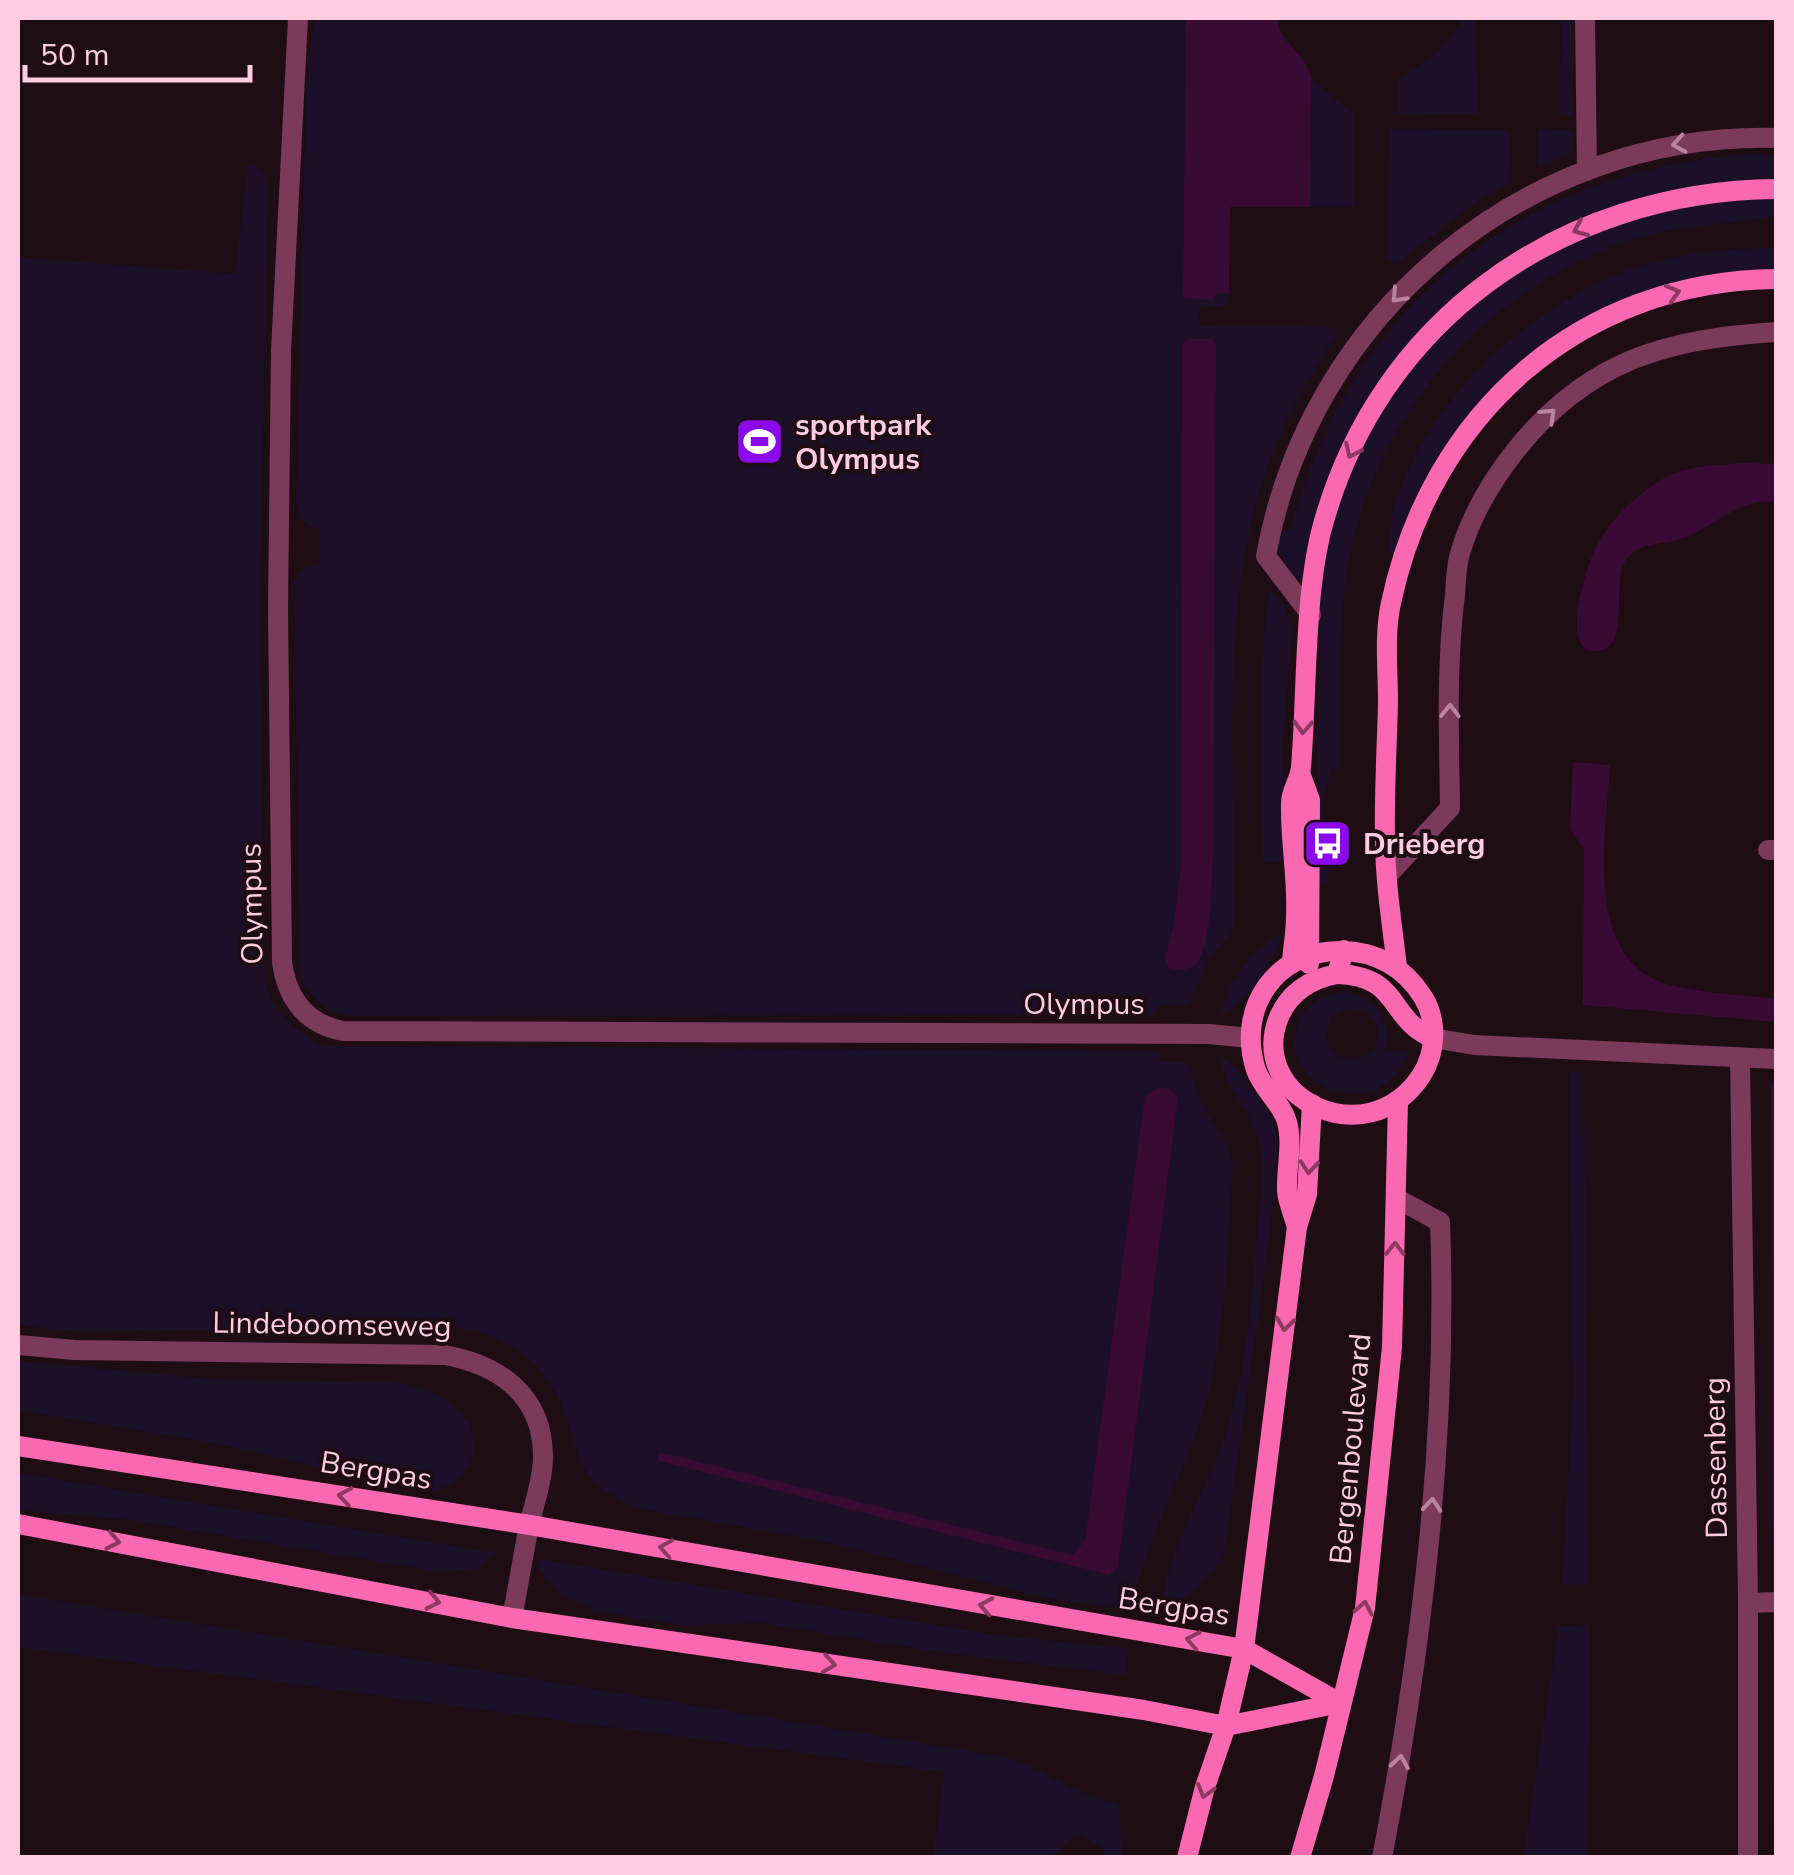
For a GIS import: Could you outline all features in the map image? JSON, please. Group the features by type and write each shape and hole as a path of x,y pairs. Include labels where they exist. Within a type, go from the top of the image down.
{"main road":[{"path":"1311,981 1300,958 1310,800 1300,773 1311,614 1320,536 1351,451 1397,374 1457,308 1529,254 1597,221 1669,199 1776,189"},
{"path":"1397,967 1384,839 1390,608 1413,527 1432,485 1482,413 1546,352 1603,317 1677,291 1776,279"},
{"path":"1298,1228 1287,1195 1287,1121 1258,1075 1250,1038 1256,1002 1265,986 1300,958 1344,950 1361,952 1397,967 1426,1002 1433,1022 1433,1038 1426,1068 1413,1088 1380,1112 1345,1116 1312,1104 1284,1079 1274,1044 1283,1007 1295,992 1311,981 1337,974 1358,974 1386,990 1412,1026 1433,1038"},
{"path":"1337,974 1344,950"},
{"path":"1250,1038 1274,1044"},
{"name":"Bergenboulevard","path":"1300,1858 1366,1608 1392,1347 1398,1102"},
{"path":"1187,1858 1244,1649 1298,1228 1307,1194 1312,1104"},
{"name":"Bergpas","path":"18,1446 530,1525 1244,1649 1340,1703"},
{"path":"18,1524 512,1618 1144,1710 1226,1726 1340,1703"}],"street":[{"name":"Olympus","path":"298,18 280,351 278,629 282,962 284,980 301,1010 312,1021 343,1031 1210,1034 1250,1038"},
{"path":"1585,18 1587,171"},
{"path":"1311,614 1266,556 1284,480 1325,393 1388,306 1440,255 1499,213 1555,184 1672,146 1710,139 1776,138"},
{"path":"1387,876 1450,808 1451,626 1460,551 1492,480 1531,431 1576,389 1616,366 1668,346 1776,332"},
{"path":"1433,1038 1474,1045 1776,1060"},
{"name":"Dassenberg","path":"1740,1058 1748,1858"},
{"path":"1382,1858 1424,1602 1436,1455 1442,1275 1440,1222 1396,1198"},
{"name":"Lindeboomseweg","path":"18,1345 75,1350 445,1355 471,1360 506,1377 524,1396 536,1421 543,1457 512,1618"},
{"path":"1748,1602 1776,1602"}],"shaded area":[{"name":"sportpark Olympus","path":"314,18 1201,18 1199,298 1212,300 1218,293 1229,293 1229,301 1222,306 1199,307 1199,326 1332,327 1338,332 1282,432 1258,496 1246,546 1234,653 1235,923 1212,955 1189,1004 1158,1006 1155,1015 352,1016 334,1012 314,998 300,975 294,581 304,568 320,563 320,529 304,521 296,504 306,91","holes":["1214,340 1212,881 1203,950 1199,960 1188,968 1174,924 1179,895"]},
{"path":"1186,18 1277,18 1283,35 1309,69 1311,78 1310,207 1230,207 1229,293 1218,293 1212,300 1183,298"},
{"path":"1464,18 1476,18 1478,114 1398,115 1397,81 1438,53"},
{"path":"1561,18 1574,18 1573,115 1560,115"},
{"path":"1311,78 1354,115 1354,207 1310,207"},
{"path":"1389,129 1509,130 1512,182 1478,200 1392,264 1387,259"},
{"path":"1537,129 1573,130 1573,152 1538,168"},
{"path":"1748,154 1776,155 1776,180 1677,190 1580,219 1491,266 1452,298 1418,334 1342,448 1323,495 1303,579 1299,581 1282,558 1280,529 1290,530 1318,450 1355,379 1401,317 1455,265 1517,222 1587,189 1664,166"},
{"path":"248,166 259,167 268,183 260,609 265,983 280,1012 324,1046 1149,1051 1159,1052 1159,1062 1185,1062 1233,1164 1225,1291 1217,1354 1202,1416 1145,1561 1132,1611 1037,1596 837,1544 638,1508 593,1480 555,1391 533,1363 503,1342 469,1330 451,1326 78,1332 18,1325 18,257 235,274","holes":["1174,1092 1178,1098 1118,1567 1109,1575 659,1461 660,1453 668,1454 1073,1555 1085,1540 1145,1096"]},
{"path":"1776,198 1776,215 1635,239 1581,260 1531,289 1485,324 1444,365 1409,411 1381,461 1360,515 1347,572 1341,645 1340,768 1332,769 1322,803 1322,865 1329,866 1328,881 1318,882 1323,570 1336,514 1357,461 1384,411 1417,365 1455,323 1546,255 1598,230 1640,216"},
{"path":"1776,248 1776,272 1735,273 1616,303 1535,349 1438,456 1421,486 1394,554 1390,554 1394,508 1429,433 1453,399 1512,338 1582,292 1637,267 1696,254"},
{"path":"1188,339 1212,339 1216,344 1213,850 1203,952 1192,967 1181,970 1169,968 1165,959 1181,865 1182,344"},
{"path":"1743,463 1776,464 1776,502 1751,504 1686,537 1636,550 1621,573 1614,639 1598,651 1585,648 1577,622 1583,583 1596,548 1613,521 1644,491 1670,475"},
{"path":"1272,590 1284,605 1292,630 1283,744 1283,862 1263,862 1262,676"},
{"path":"1573,762 1610,765 1605,883 1617,940 1632,963 1654,979 1682,988 1776,999 1776,1022 1583,1005 1584,849 1570,829"},
{"path":"1277,934 1282,936 1279,946 1257,982 1238,1003 1220,1015 1241,970"},
{"path":"1348,992 1380,1013 1386,1030 1386,1050 1409,1052 1394,1077 1374,1090 1351,1094 1330,1089 1311,1077 1299,1060 1295,1039 1302,1016 1316,1001","holes":["1347,1008 1368,1012 1379,1030 1374,1050 1356,1061 1336,1056 1325,1039 1330,1018"]},
{"path":"1219,1056 1236,1067 1268,1112 1277,1134 1270,1234 1225,1549 1200,1586 1162,1610 1170,1566 1216,1460 1232,1412 1251,1303 1262,1154 1257,1133 1227,1079"},
{"path":"1569,1072 1584,1072 1589,1585 1562,1584 1573,1395"},
{"path":"1771,1085 1776,1085 1776,1858 1774,1857"},
{"path":"1159,1087 1170,1089 1178,1098 1118,1567 1109,1575 659,1461 660,1453 668,1454 1073,1555 1085,1540 1145,1096"},
{"path":"18,1361 211,1379 401,1383 438,1395 461,1413 473,1434 472,1459 459,1478 423,1491 214,1443 18,1410"},
{"path":"18,1473 495,1553 480,1568 441,1572 132,1520 18,1510"},
{"path":"541,1559 989,1634 1128,1649 1126,1675 940,1652 762,1623 683,1625 596,1611 558,1593 535,1564"},
{"path":"18,1594 1005,1757 1089,1795 1119,1804 1122,1854 1103,1857 1105,1851 1077,1832 1053,1857 933,1857 944,1772 18,1647"},
{"path":"1590,1625 1588,1857 1523,1857 1559,1626"}],"place":[{"name":"sportpark Olympus","path":"760,442"},
{"name":"Drieberg","path":"1328,844"}]}
